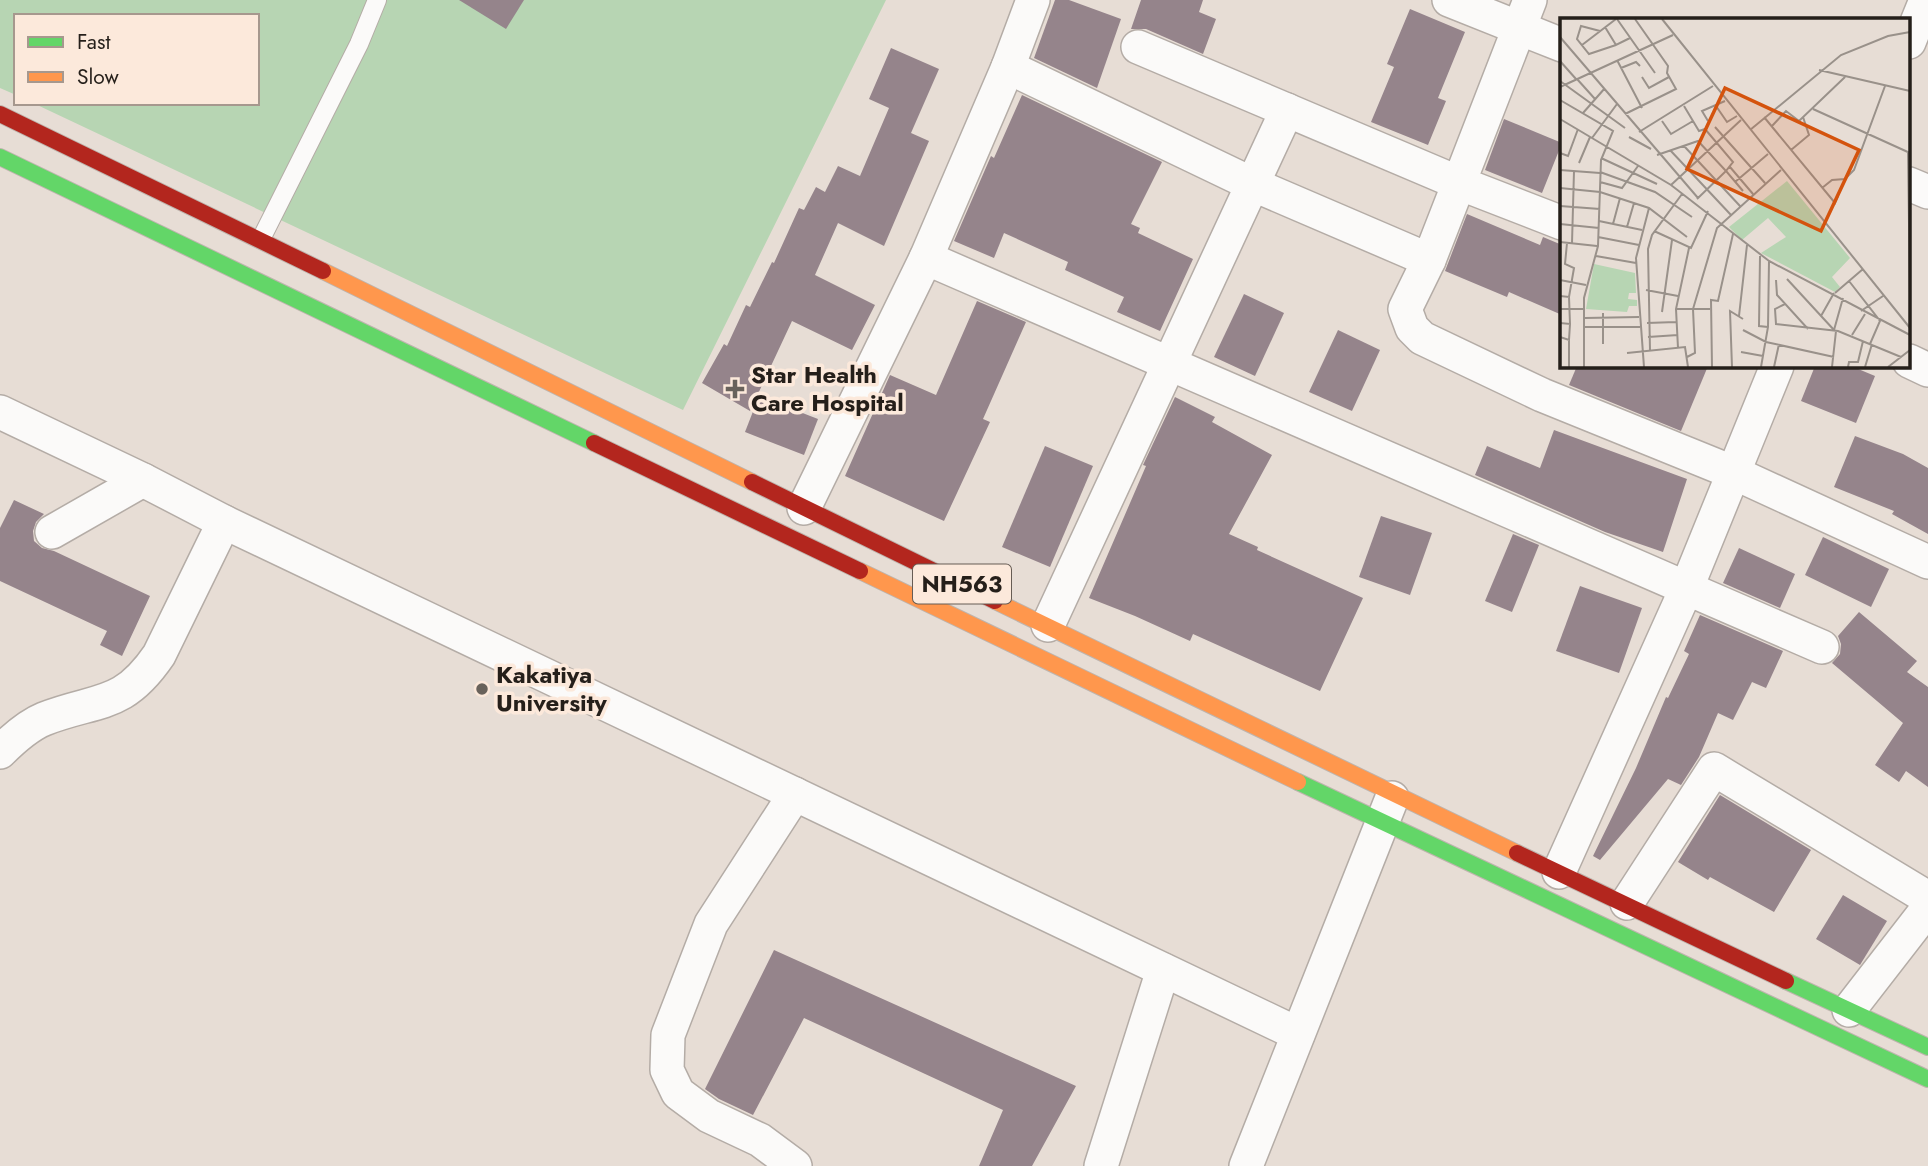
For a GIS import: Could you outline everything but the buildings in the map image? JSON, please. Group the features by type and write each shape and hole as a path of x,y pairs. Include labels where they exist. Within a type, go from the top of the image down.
{"highway":[{"name":"NH563","path":"0,114 1048,625 1388,808 1559,872 1928,1046"},
{"name":"NH563","path":"0,157 1388,808 1928,1079"}],"street":[{"path":"804,508 926,258 1008,67 1033,0"},
{"path":"1449,0 1525,14 1560,43"},
{"path":"1910,39 1923,2"},
{"path":"1525,14 1429,260 1405,309 1412,328 1422,338 1542,395 1732,472 1928,562"},
{"path":"1138,47 1459,183 1560,222"},
{"path":"1008,67 1252,184 1429,260"},
{"path":"1048,625 1287,110"},
{"path":"1910,184 1928,192"},
{"path":"926,258 1822,647"},
{"path":"1910,361 1928,370"},
{"path":"1559,872 1687,587 1776,368"},
{"path":"0,412 224,522 1298,1034"},
{"path":"52,532 143,480"},
{"path":"0,752 41,720 112,699 129,689 147,673 159,655 224,522"},
{"path":"1627,904 1714,769 1928,898"},
{"path":"795,794 711,924 668,1035 667,1070 678,1093 709,1116 760,1140 795,1166"},
{"path":"1246,1166 1388,808"},
{"path":"1849,1010 1928,908"},
{"path":"1101,1166 1163,970"}],"lane":[{"path":"261,239 359,44 377,0"}],"green space":[{"path":"0,0 886,0 683,410 37,105 259,105 259,14 14,14 14,94 0,88"}],"traffic: fast":[{"path":"0,157 594,443"},
{"path":"1298,782 1928,1079"},
{"path":"1786,981 1928,1047"}],"traffic: slow":[{"path":"323,271 752,482"},
{"path":"860,571 1298,782"},
{"path":"995,601 1517,853"}],"traffic: jam":[{"path":"0,114 323,271"},
{"path":"594,443 860,571"},
{"path":"752,482 995,601"},
{"path":"1517,853 1786,981"}],"place":[{"name":"Star Health Care Hospital","path":"735,389"},
{"name":"Kakatiya University","path":"482,689"}]}
